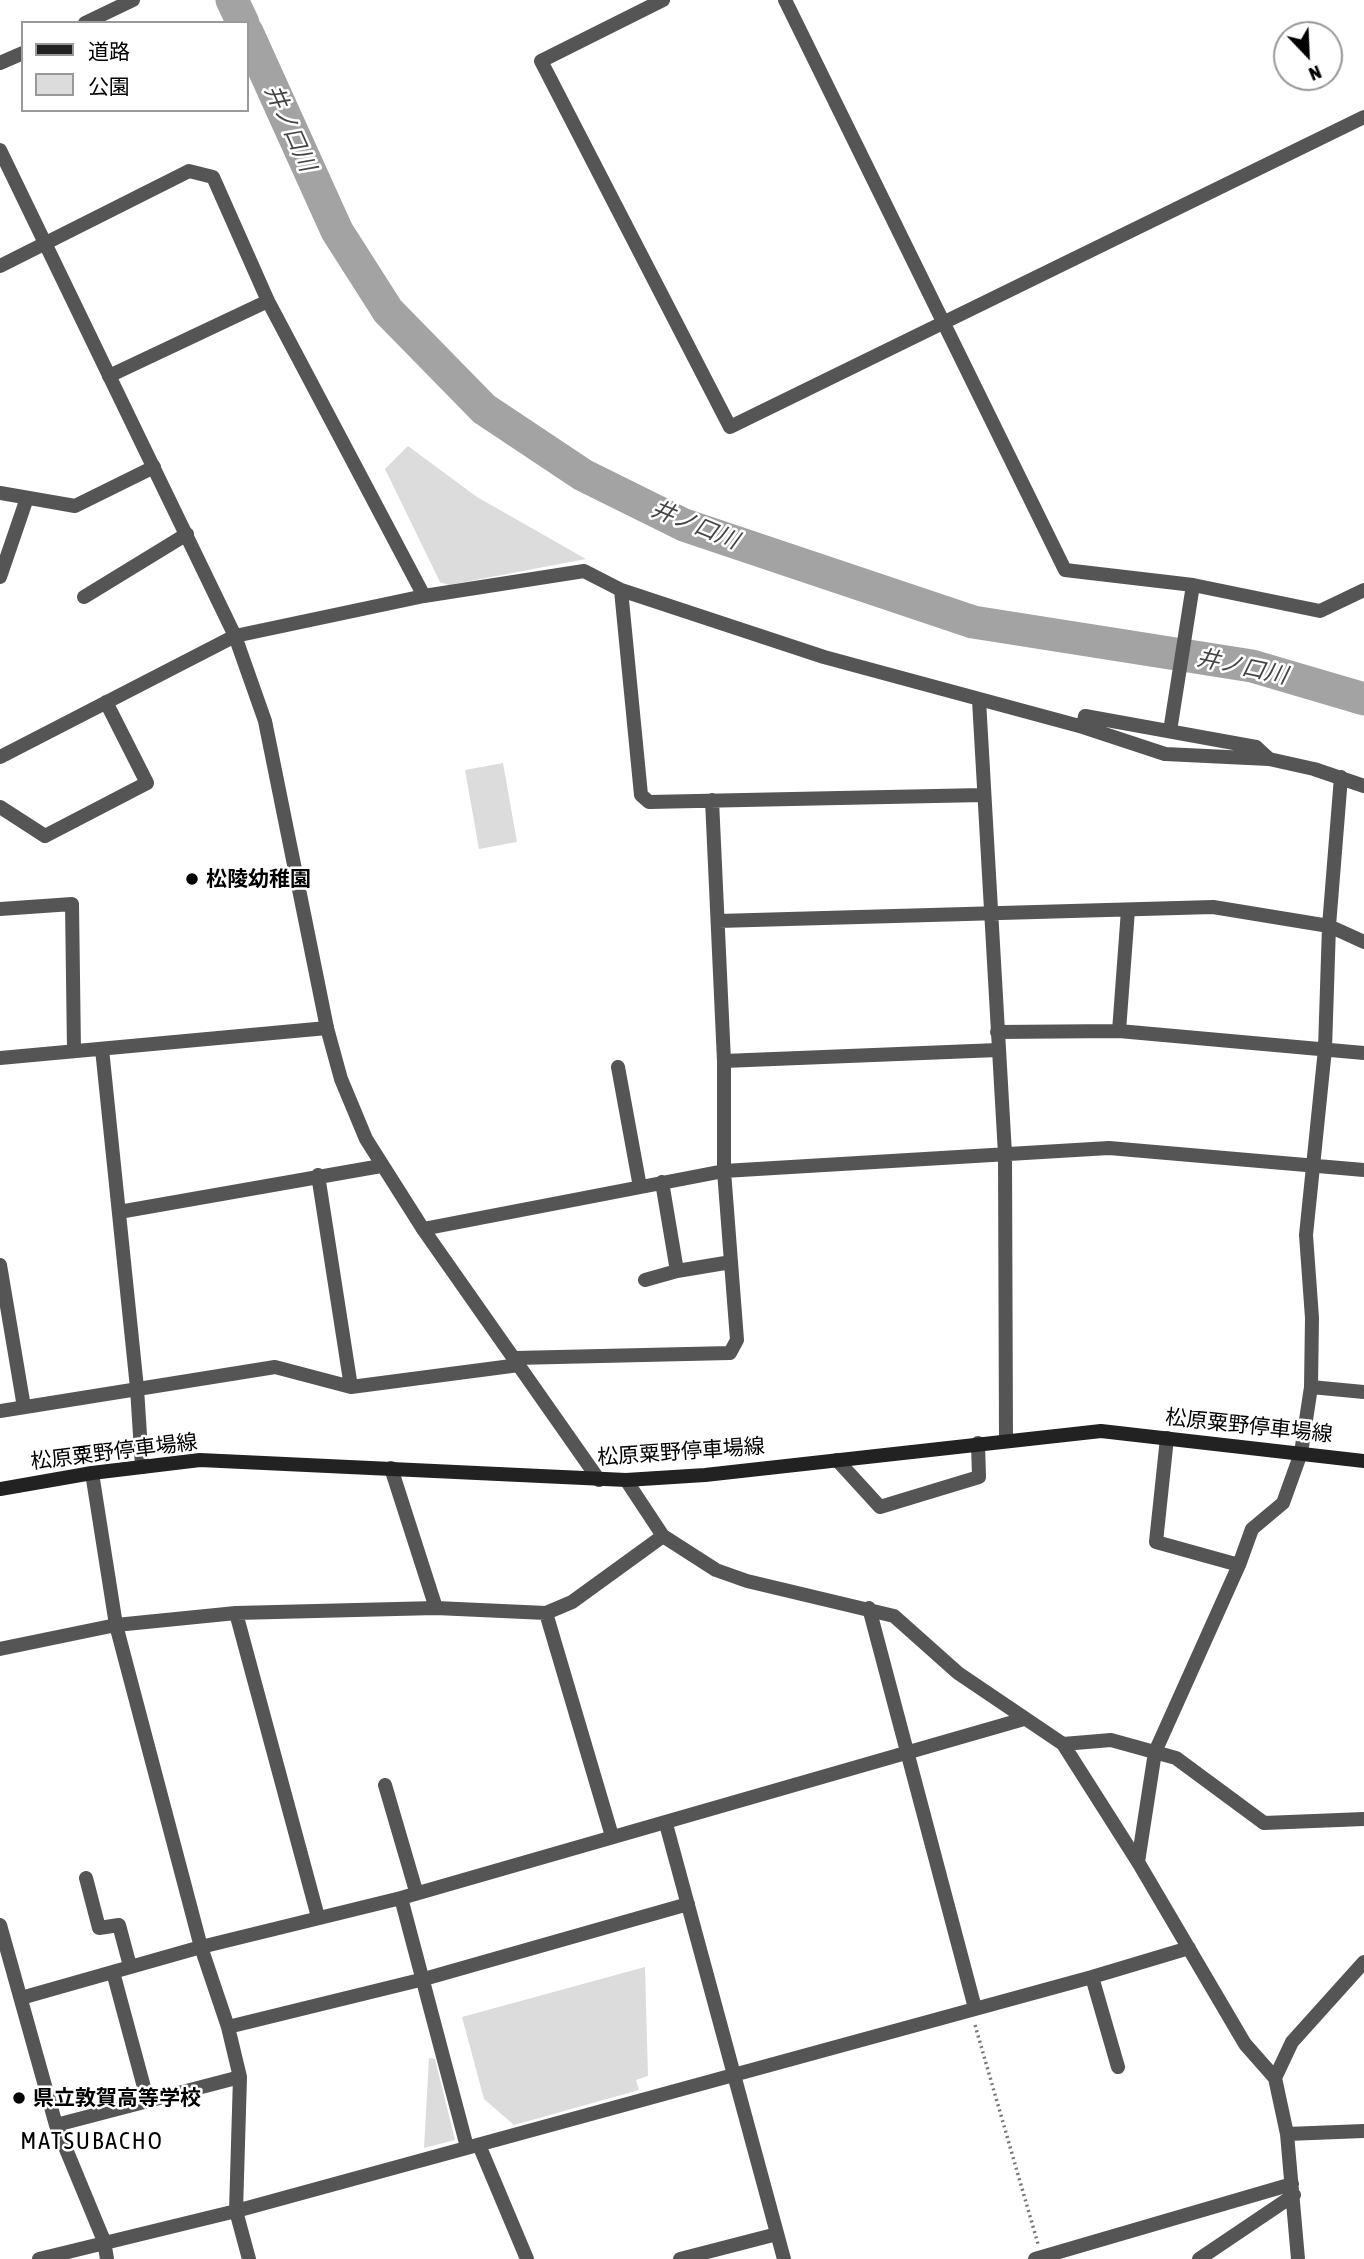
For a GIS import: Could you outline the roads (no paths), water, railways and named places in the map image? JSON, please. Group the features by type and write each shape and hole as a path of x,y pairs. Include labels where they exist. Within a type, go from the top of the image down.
{"main road":[{"name":"松原粟野停車場線","path":"0,1489 92,1473 200,1460 626,1480 705,1475 1101,1431 1364,1461"}],"street":[{"path":"89,21 133,0"},
{"path":"663,0 541,61 730,427 1364,117"},
{"path":"785,0 1065,570 1194,585 1320,611 1364,590"},
{"path":"0,63 21,53"},
{"path":"0,150 234,636 265,721 327,1028 341,1079 366,1139 423,1229 599,1480"},
{"path":"0,266 189,170 213,177 268,301 424,596"},
{"path":"109,376 268,301"},
{"path":"0,494 75,506 154,467"},
{"path":"0,577 27,498"},
{"path":"84,597 187,534"},
{"path":"0,757 234,636 424,596 584,571 621,590 824,657 1083,727 1165,754 1269,759 1341,777 1364,786"},
{"path":"1171,725 1194,585"},
{"path":"621,590 641,795 649,803 983,795"},
{"path":"979,700 989,914 1005,1154 1006,1440"},
{"path":"0,807 45,836 147,783 106,702"},
{"path":"1083,727 1085,716 1171,725 1256,747 1269,759"},
{"path":"1138,1861 1155,1752 1239,1565 1252,1529 1283,1503 1301,1453 1311,1387 1312,1318 1306,1235 1325,1049 1328,926 1341,777"},
{"path":"0,1411 275,1367 351,1387 517,1362 730,1353 737,1340 724,1171 724,1061 712,800"},
{"path":"0,909 72,904 74,1051"},
{"path":"718,922 1213,907 1328,926 1364,942"},
{"path":"1119,1031 1128,910"},
{"path":"0,1058 327,1028"},
{"path":"997,1032 1119,1031 1364,1053"},
{"path":"102,1049 138,1388 142,1467"},
{"path":"724,1061 998,1050"},
{"path":"618,1067 640,1187"},
{"path":"423,1229 724,1171 1109,1149 1364,1170"},
{"path":"119,1212 381,1166"},
{"path":"318,1175 351,1387"},
{"path":"662,1182 677,1271"},
{"path":"645,1280 677,1271 731,1262"},
{"path":"0,1270 24,1407"},
{"path":"1311,1387 1364,1392"},
{"path":"1167,1438 1156,1542 1239,1565"},
{"path":"837,1460 880,1507 979,1477 978,1443"},
{"path":"391,1468 436,1608"},
{"path":"92,1473 116,1625 201,1947 228,2027 240,2077 236,2211 249,2259"},
{"path":"626,1480 663,1536 716,1570 747,1581 894,1616 958,1673 1063,1744 1138,1861 1245,2044 1275,2078 1287,2134 1298,2259"},
{"path":"0,1649 116,1625 236,1613 436,1608 545,1613 572,1602 663,1536"},
{"path":"869,1608 973,2008"},
{"path":"236,1613 318,1917"},
{"path":"545,1613 612,1836"},
{"path":"21,1998 201,1947 401,1898 416,1891 612,1836 666,1824 1024,1719"},
{"path":"1063,1744 1111,1740 1176,1758 1264,1823 1363,1815"},
{"path":"385,1785 416,1891"},
{"path":"666,1824 784,2259"},
{"path":"86,1878 99,1928 119,1925 130,1966"},
{"path":"401,1898 473,2146 527,2259"},
{"path":"228,2027 424,1979 688,1904"},
{"path":"0,1925 57,2125 104,2241 107,2259"},
{"path":"39,2259 104,2241 236,2211 1092,1977 1188,1948"},
{"path":"1275,2078 1292,2042 1364,1962"},
{"path":"113,1972 149,2102"},
{"path":"1092,1977 1118,2067"},
{"path":"57,2125 240,2077"},
{"path":"1287,2134 1364,2131"},
{"path":"1038,2258 1293,2190"},
{"path":"1199,2259 1293,2190"},
{"path":"680,2259 777,2234"}],"waterway":[{"name":"井ノ口川","path":"232,0 242,21"},
{"name":"井ノ口川","path":"248,34 337,231 388,311 484,409 583,475 684,525 973,622 1252,666 1364,699"}],"place":[{"name":"松陵幼稚園","path":"192,879"},
{"name":"県立敦賀高等学校","path":"19,2098"}],"district":[{"name":"MATSUBACHO","path":"92,2141"}]}
